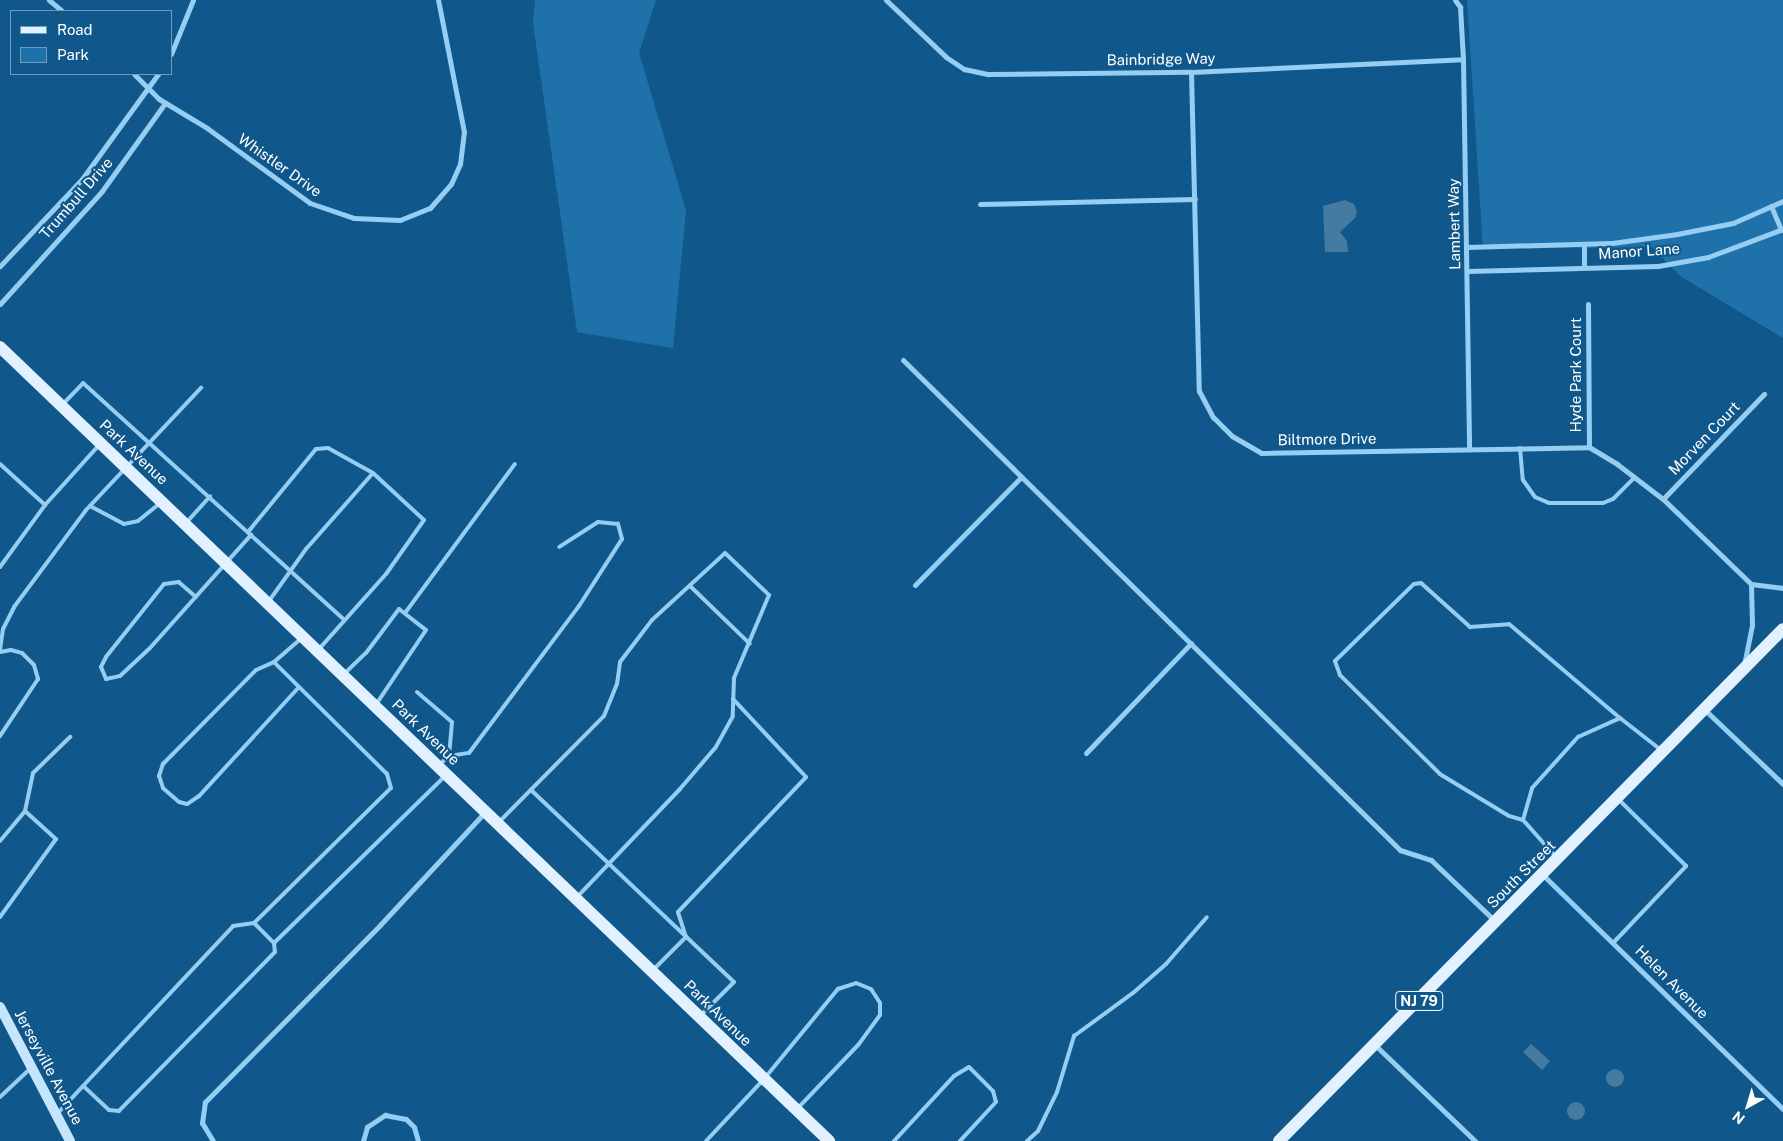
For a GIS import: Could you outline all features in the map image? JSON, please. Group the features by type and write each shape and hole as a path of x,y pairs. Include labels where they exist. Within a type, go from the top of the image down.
{"main road":[{"name":"Park Avenue","path":"0,347 186,523 829,1141"},
{"name":"South Street","path":"1279,1141 1558,860 1783,629"}],"street":[{"path":"49,0 61,10"},
{"path":"172,52 193,0"},
{"name":"Whistler Drive","path":"135,75 147,88 166,103 207,128 310,204 332,213 380,222 413,217 430,208 452,184 460,164 463,142 461,111 444,40 438,0"},
{"name":"Bainbridge Way","path":"887,0 946,57 964,69 988,74 1192,72 1463,59"},
{"name":"Lambert Way","path":"1456,0 1460,7 1463,59 1469,449"},
{"name":"Biltmore Drive","path":"1192,72 1199,391 1213,417 1232,436 1260,453 1589,447"},
{"name":"Trumbull Drive","path":"0,266 82,179 157,75"},
{"name":"Trumbull Drive","path":"0,304 102,191 166,103"},
{"path":"980,204 1194,199"},
{"name":"Manor Lane","path":"1467,247 1584,244 1677,234 1733,223 1783,201"},
{"name":"Manor Lane","path":"1467,272 1658,266 1708,257 1782,230 1771,206"},
{"name":"Manor Lane","path":"1584,244 1584,267"},
{"name":"Hyde Park Court","path":"1588,304 1589,447"},
{"path":"903,360 1020,478 1191,643 1400,850 1431,860 1496,922"},
{"name":"Morven Court","path":"1663,499 1764,394"},
{"path":"1589,447 1635,477 1663,499 1751,584 1783,588"},
{"path":"915,584 1020,478"},
{"path":"1742,672 1752,625 1751,584"},
{"path":"1086,753 1191,643"},
{"path":"1705,710 1783,784"},
{"path":"213,1141 202,1123 205,1102 380,925 485,812"},
{"name":"Helen Avenue","path":"1543,875 1614,942 1783,1109"},
{"name":"Jerseyville Avenue","path":"0,1007 70,1141"},
{"path":"1375,1045 1475,1141"},
{"path":"363,1141 367,1127 385,1115 406,1119 414,1127 418,1141"}],"lane":[{"path":"61,406 83,383 210,496 343,619"},
{"path":"0,736 38,679 34,665 22,653 11,650 0,651 3,629 14,606 90,506 201,388"},
{"path":"0,568 45,506 101,443"},
{"path":"196,597 179,582 164,584 100,667 106,679 120,676 196,597 226,563 316,448 328,448 373,473 424,520 386,574 343,619 318,651"},
{"path":"1520,448 1523,480 1535,497 1549,503 1603,503 1614,499 1635,477"},
{"path":"0,464 45,506"},
{"path":"405,613 515,464"},
{"path":"267,602 292,571 306,549 373,473"},
{"path":"186,523 210,496"},
{"path":"90,506 124,524 138,521 162,501"},
{"path":"449,756 468,753 579,606 622,539 618,524 598,522 559,547"},
{"path":"498,824 604,716 618,684 620,662 652,620 725,553 768,595 750,644 734,678 734,716 715,748 576,898"},
{"path":"1558,860 1523,820 1509,816 1440,774 1340,675 1335,661 1414,584 1421,583 1470,627 1509,624 1663,752"},
{"path":"690,586 750,644"},
{"path":"344,675 366,653 399,609 426,630 375,705"},
{"path":"299,687 199,796 187,804 178,802 164,788 159,776 163,764 256,670 274,662 303,636"},
{"path":"57,1114 233,926 254,923 391,788 387,774 274,662"},
{"path":"274,943 443,770 449,756 452,722 417,692"},
{"path":"686,937 678,912 806,777 733,699"},
{"path":"1523,820 1532,788 1578,737 1620,718"},
{"path":"0,841 25,810 33,773 70,736"},
{"path":"531,790 608,865 734,982 699,1017"},
{"path":"1614,942 1686,866 1618,799"},
{"path":"0,917 56,839 25,810"},
{"path":"1027,1141 1038,1131 1057,1092 1074,1036 1133,993 1166,964 1207,917"},
{"path":"83,1086 109,1110 119,1111 275,952 274,943 254,923"},
{"path":"652,971 686,937"},
{"path":"706,1141 764,1079 838,989 856,983 871,989 880,1004 880,1015 859,1044 797,1110"},
{"path":"0,1097 32,1066"},
{"path":"894,1141 954,1076 969,1067 993,1091 996,1102 960,1141"}],"green space":[{"path":"535,0 656,0 639,53 686,210 673,348 577,332 533,23"},
{"path":"1467,0 1783,0 1783,338 1680,276 1652,247 1483,249"}],"shaded area":[{"path":"1345,200 1354,204 1357,212 1355,218 1340,232 1347,241 1348,252 1325,252 1323,206"},
{"path":"1531,1044 1550,1061 1542,1070 1523,1052"},
{"path":"1611,1069 1619,1069 1624,1074 1622,1085 1611,1087 1606,1082 1606,1074"},
{"path":"1572,1102 1580,1102 1585,1107 1583,1118 1572,1120 1567,1115 1567,1107"}]}
